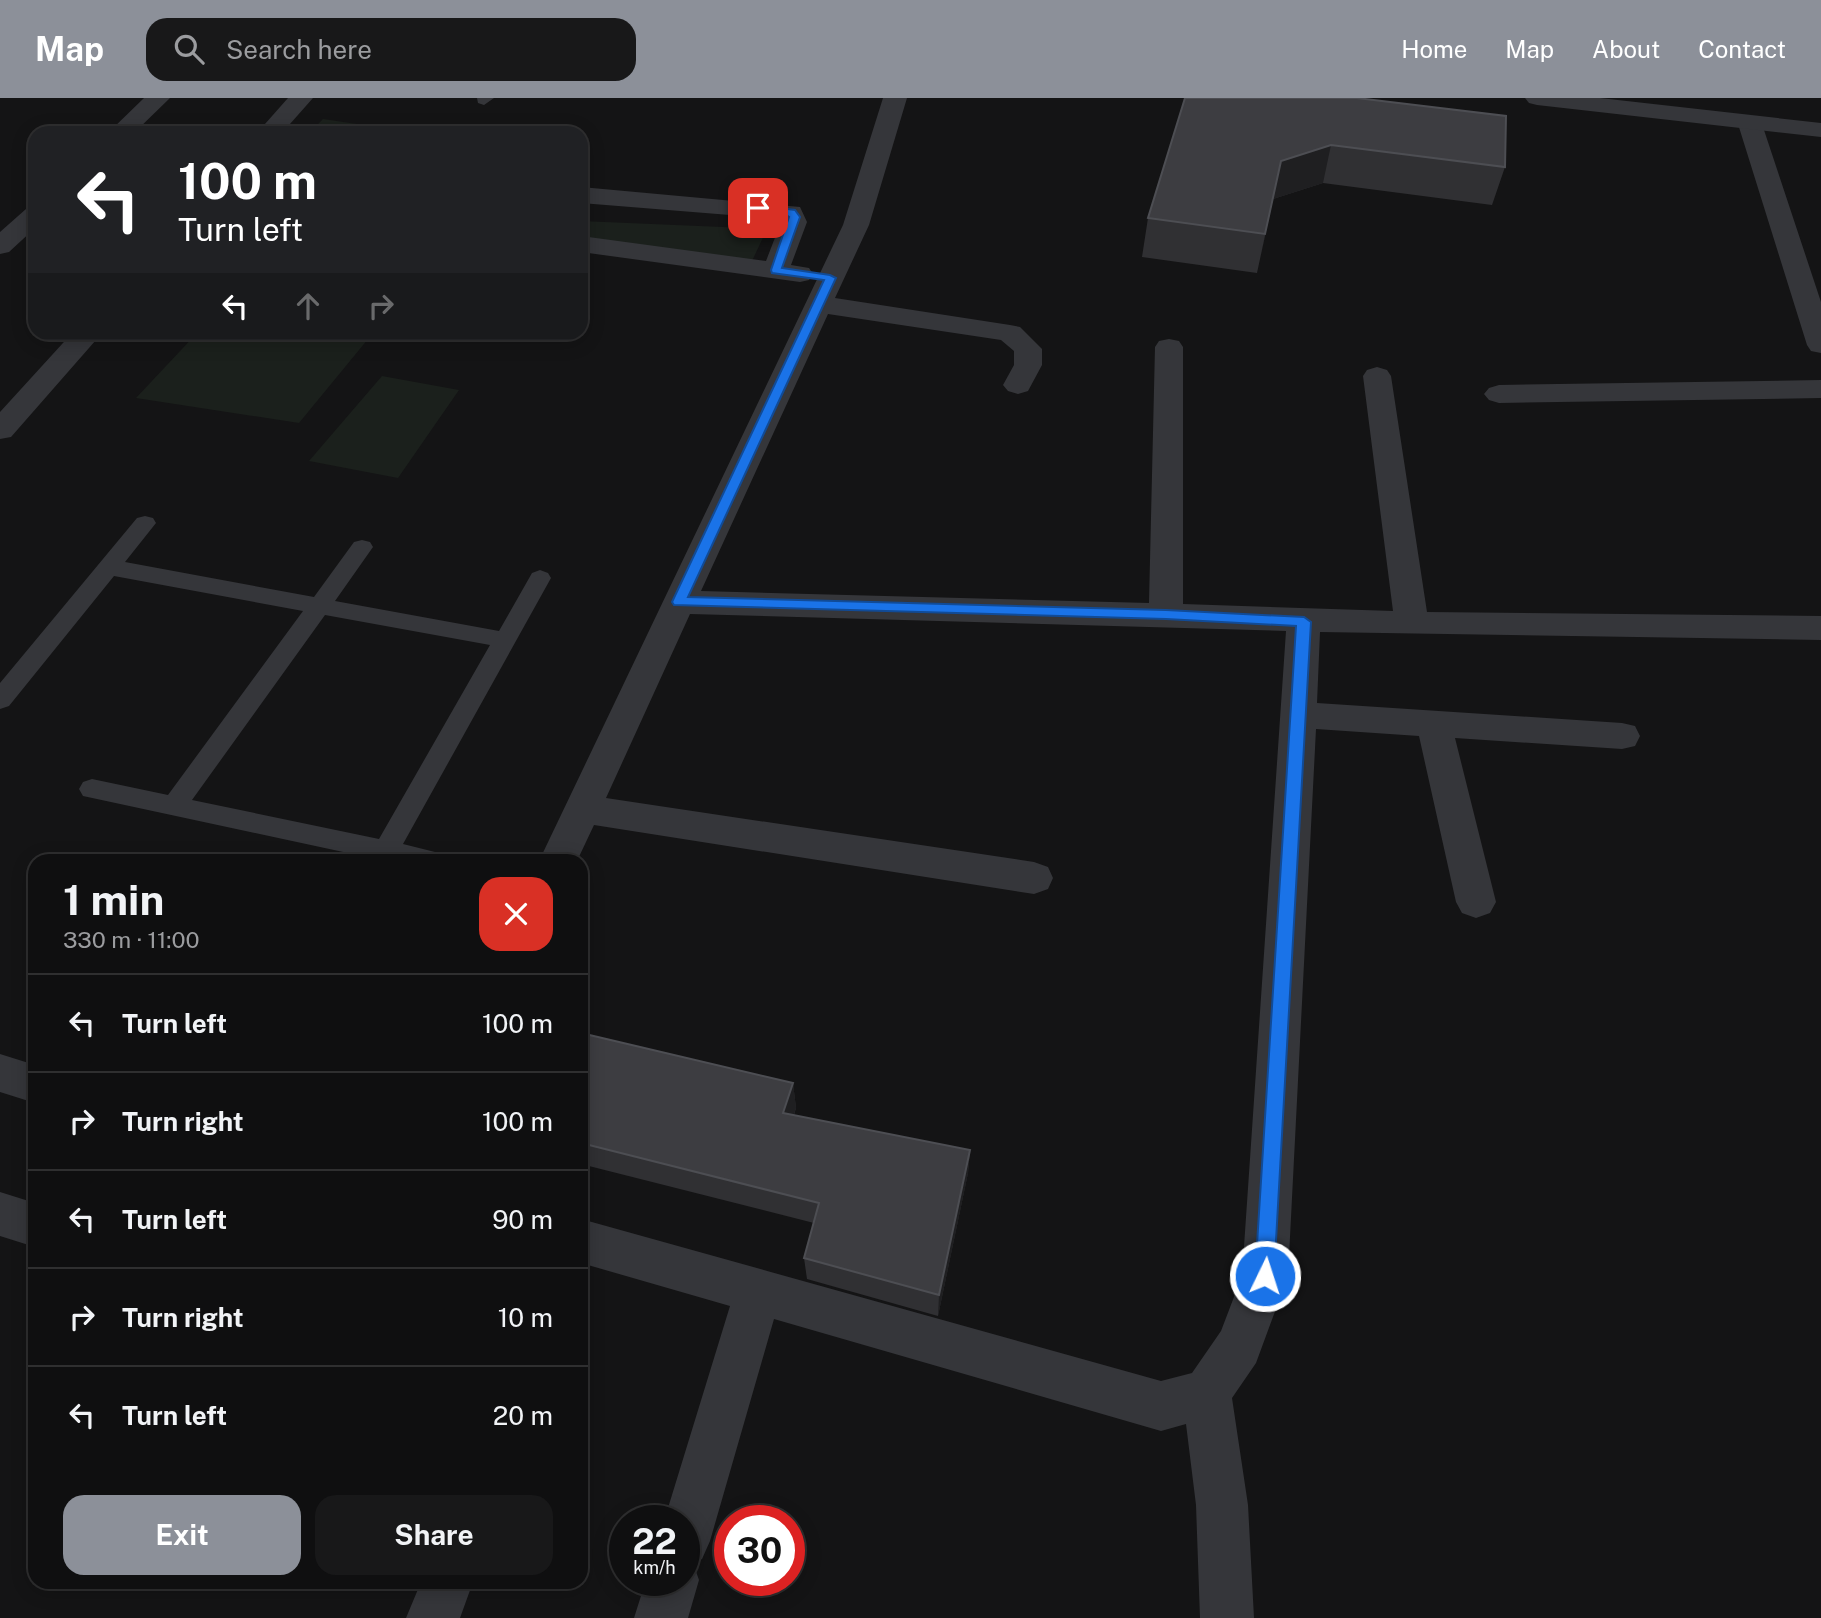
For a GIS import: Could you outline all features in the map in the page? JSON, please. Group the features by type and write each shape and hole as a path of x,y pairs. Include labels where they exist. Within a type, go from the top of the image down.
{"street":[{"path":"128,126 158,98"},
{"path":"275,126 301,98"},
{"path":"561,854 856,225 895,98"},
{"path":"1537,98 1821,130"},
{"path":"1750,124 1821,345"},
{"path":"588,196 791,212 794,222 776,270"},
{"path":"0,246 28,220"},
{"path":"588,245 830,278"},
{"path":"818,304 1010,333 1028,349 1028,365 1018,385"},
{"path":"0,430 82,340"},
{"path":"1166,615 1169,347"},
{"path":"1377,376 1412,624"},
{"path":"1499,394 1821,389"},
{"path":"679,602 1166,615 1304,622 1821,628"},
{"path":"588,1243 1161,1406 1207,1393 1239,1346 1265,1276 1304,622"},
{"path":"1300,715 1622,736"},
{"path":"1434,724 1476,902"},
{"path":"583,809 1034,878"},
{"path":"0,1073 28,1082"},
{"path":"0,1214 28,1223"},
{"path":"695,1505 759,1290"},
{"path":"1207,1393 1222,1505 1227,1618"},
{"path":"433,1618 444,1589"},
{"path":"661,1618 668,1596"}],"lane":[{"path":"0,700 145,523"},
{"path":"174,806 362,547"},
{"path":"109,567 505,640"},
{"path":"386,851 540,578"},
{"path":"92,789 400,854"}],"shaded area":[{"path":"323,119 370,126 316,126"},
{"path":"588,221 767,229 752,261 588,247"},
{"path":"190,340 367,340 299,423 136,398"},
{"path":"382,376 459,390 398,478 309,461"}],"building":[{"path":"1185,98 1357,98 1506,116 1505,167 1331,145 1281,161 1265,234 1148,218"},
{"path":"588,1035 793,1083 783,1113 970,1150 939,1295 804,1258 819,1203 588,1145"}],"route":[{"path":"758,208 791,212 794,217 776,270 830,278 679,602 1166,615 1304,622 1265,1276"}]}
